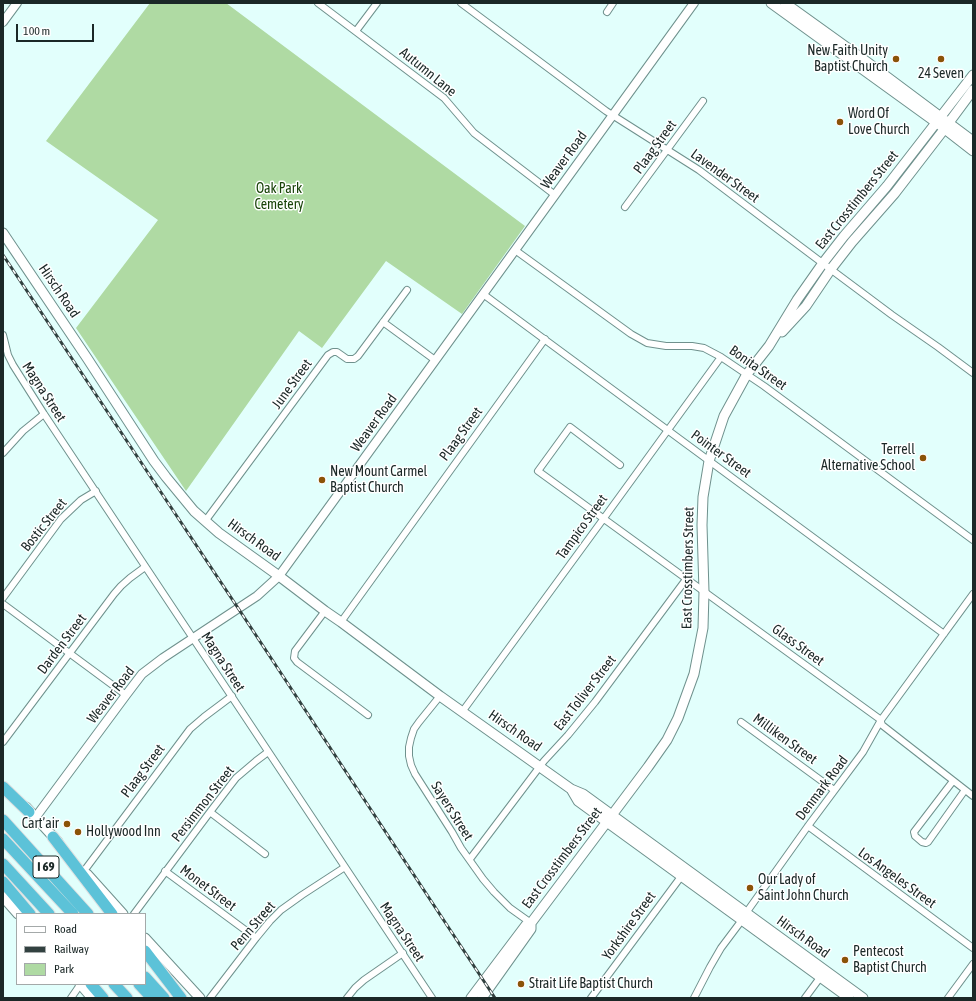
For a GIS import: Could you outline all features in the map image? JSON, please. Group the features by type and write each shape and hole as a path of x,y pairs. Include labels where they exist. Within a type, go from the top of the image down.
{"highway":[{"path":"3,785 32,815"},
{"name":"I 69","path":"3,820 87,913"},
{"path":"53,837 111,913"},
{"name":"I 69","path":"3,839 72,913"},
{"name":"I 69","path":"3,864 48,913"},
{"path":"3,882 29,913"},
{"path":"146,952 181,998"},
{"path":"146,978 164,998"},
{"path":"85,985 103,998"},
{"path":"115,985 126,998"},
{"path":"139,985 152,998"}],"main road":[{"path":"778,4 947,126 973,141"},
{"name":"East Crosstimbers Street","path":"769,346 797,300 823,263 882,192 973,76"},
{"name":"East Crosstimbers Street","path":"471,998 526,925 531,923 610,818 663,745 678,718 694,674 703,628 703,497 709,461 724,416 747,374 769,346 806,306 831,269 852,242 889,200 973,90"},
{"path":"947,126 973,151"},
{"path":"882,192 889,200"},
{"name":"Hirsch Road","path":"3,233 154,461 194,511 219,533 440,696 571,789 578,801 610,818 823,974 863,998"},
{"path":"32,815 122,913"},
{"path":"3,898 17,913"},
{"name":"East Crosstimbers Street","path":"482,998 531,929 531,923"},
{"path":"146,939 200,998"},
{"name":"Hirsch Road","path":"823,974 848,998"},
{"path":"85,985 92,998"}],"street":[{"path":"3,22 17,3"},
{"name":"Autumn Lane","path":"318,3 444,98 474,133 555,195"},
{"path":"356,31 377,3"},
{"name":"Lavender Street","path":"461,3 612,115 699,170 973,373"},
{"path":"607,12 613,3"},
{"name":"Weaver Road","path":"32,815 142,674 257,596 279,576 694,3"},
{"name":"Plaag Street","path":"625,207 703,102"},
{"name":"Bonita Street","path":"515,250 631,334 647,343 666,346 692,346 704,348 721,357 764,386 973,540"},
{"name":"June Street","path":"206,520 328,355 333,352 337,352 347,359 354,359 358,356 407,290"},
{"name":"Pointer Street","path":"483,294 944,634"},
{"path":"383,322 435,360"},
{"name":"Magna Street","path":"3,334 8,355 13,365 44,414 432,998"},
{"name":"Plaag Street","path":"340,622 545,339"},
{"name":"Tampico Street","path":"462,712 721,357"},
{"path":"3,453 23,431 44,414"},
{"name":"Glass Street","path":"620,465 570,428 538,471 881,720 882,725 973,796"},
{"name":"Bostic Street","path":"3,598 61,519 81,500 96,491"},
{"name":"Darden Street","path":"3,742 118,590 130,578 145,567"},
{"name":"East Toliver Street","path":"470,859 540,766 595,702 686,578"},
{"name":"Denmark Road","path":"694,998 721,948 862,752 881,720 944,634 972,599"},
{"path":"3,604 126,695"},
{"path":"325,611 295,652 294,658 297,662 368,715"},
{"name":"Plaag Street","path":"84,871 190,729 196,722 232,696"},
{"name":"Sayers Street","path":"440,696 414,729 409,747 410,765 461,848 484,879 494,892 510,908 531,923"},
{"name":"Milliken Street","path":"741,722 834,790"},
{"name":"Persimmon Street","path":"135,913 236,778 268,752"},
{"path":"954,781 914,832 915,836 922,842 928,842 965,790"},
{"path":"210,812 265,854"},
{"name":"Los Angeles Street","path":"808,826 973,948"},
{"name":"Penn Street","path":"210,998 256,938 281,910 345,867"},
{"name":"Monet Street","path":"165,871 256,938"},
{"name":"Yorkshire Street","path":"591,998 684,872"},
{"path":"347,998 364,980 403,953"},
{"path":"948,998 973,964"},
{"path":"805,998 823,974"},
{"path":"70,998 83,985"}],"green space":[{"name":"Oak Park Cemetery","path":"150,3 226,3 525,226 462,314 386,261 322,348 299,331 186,491 76,328 158,220 46,141"}],"railway":[{"path":"3,255 495,998"}],"place":[{"name":"New Faith Unity Baptist Church","path":"896,59"},
{"name":"24 Seven","path":"941,59"},
{"name":"Word Of Love Church","path":"840,122"},
{"name":"Terrell Alternative School","path":"923,458"},
{"name":"New Mount Carmel Baptist Church","path":"322,480"},
{"name":"Cart’air","path":"67,824"},
{"name":"Hollywood Inn","path":"78,832"},
{"name":"Our Lady of Saint John Church","path":"750,888"},
{"name":"Pentecost Baptist Church","path":"845,960"},
{"name":"Strait Life Baptist Church","path":"521,984"}]}
